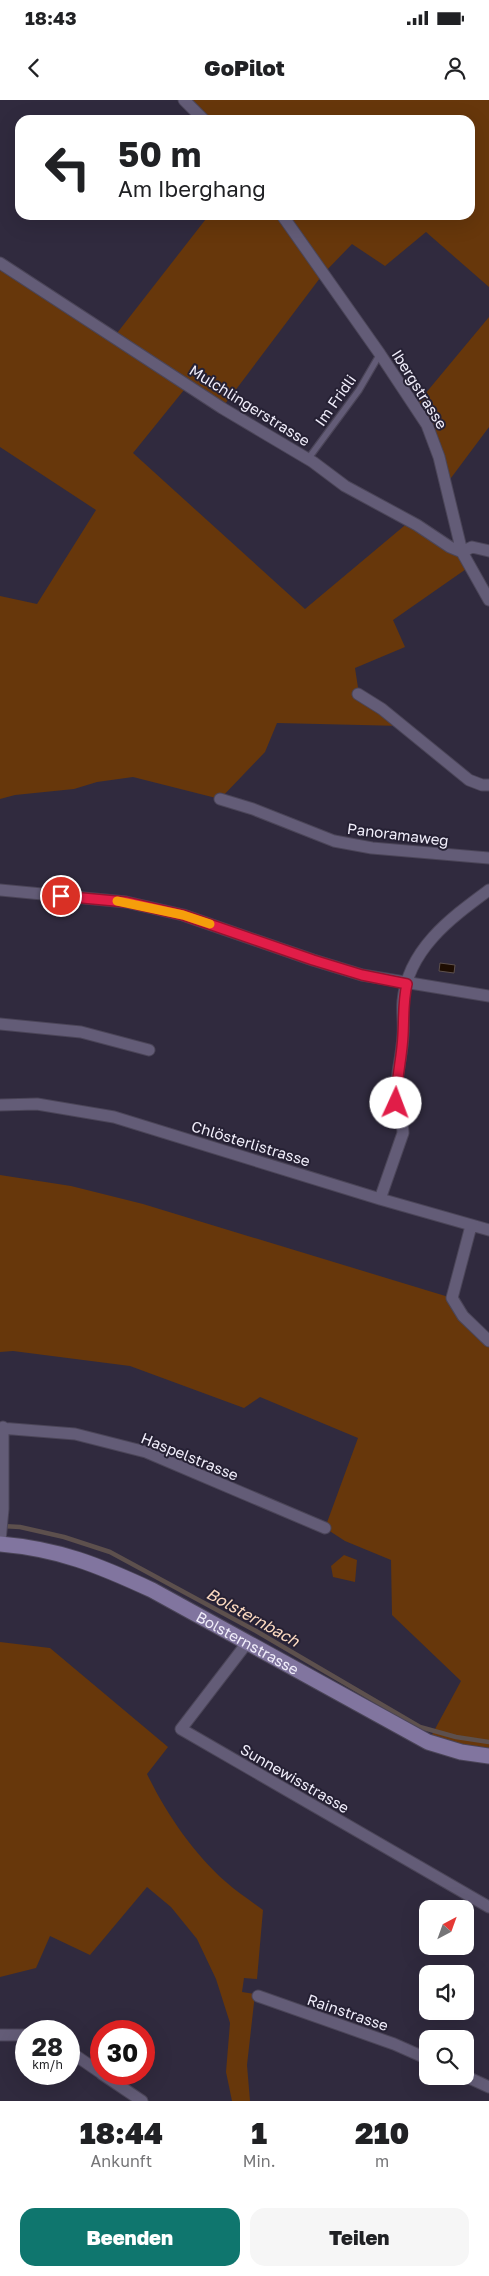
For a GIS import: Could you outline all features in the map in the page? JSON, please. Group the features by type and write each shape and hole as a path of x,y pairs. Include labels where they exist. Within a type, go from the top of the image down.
{"street":[{"path":"184,100 199,115"},
{"name":"Ibergstrasse","path":"286,220 422,417 434,442 462,552 489,600"},
{"name":"Mulchlingerstrasse","path":"0,263 222,408 308,459 345,486 418,525 450,547 462,552"},
{"path":"462,552 472,547 489,551"},
{"path":"358,694 382,709 469,780 482,785 489,785"},
{"name":"Panoramaweg","path":"220,800 253,809 334,841 372,848 489,858"},
{"path":"0,890 126,902 173,913 362,975 407,984 489,996"},
{"path":"380,1199 403,1133 403,1122 396,1103 396,1085 403,1036 403,1000 407,984 424,946 452,917 489,890"},
{"path":"0,1024 81,1032 148,1050"},
{"name":"Chlösterlistrasse","path":"0,1105 37,1104 114,1117 380,1199 489,1230"},
{"path":"471,1226 452,1298 463,1316 489,1341"},
{"name":"Haspelstrasse","path":"0,1539 2,1516 2,1428 75,1434 146,1452 325,1528"},
{"name":"Bolsternstrasse","path":"0,1539 36,1547 106,1569 152,1590 428,1742 461,1752 489,1756"},
{"name":"Sunnewisstrasse","path":"247,1643 180,1729 489,1907"},
{"name":"Rainstrasse","path":"258,1996 394,2044 419,2055"},
{"path":"0,2035 15,2035"},
{"path":"474,2080 489,2087"},
{"path":"118,2085 142,2101"}],"lane":[{"name":"Im Fridli","path":"308,459 359,390 380,354"}],"shaded area":[{"path":"184,100 489,100 489,287 426,232 385,266 352,244 323,274 222,408 188,385 133,453 305,609 410,521 450,547 469,567 393,620 405,647 355,668 359,694 402,726 277,723 265,752 220,799 133,777 97,782 74,789 15,795 0,799 0,596 37,604 96,510 0,447 0,263 114,337 205,220 475,220 475,115 199,115"},
{"path":"489,317 489,427 445,486 415,406"},
{"path":"440,963 455,965 454,973 439,971"},
{"path":"0,1175 71,1186 143,1204 452,1298 489,1341 489,1756 428,1742 461,1681 392,1615 391,1560 345,1541 325,1528 358,1438 260,1397 244,1408 130,1366 13,1351 0,1352"},
{"path":"344,1555 357,1560 355,1582 333,1577 331,1566"},
{"path":"0,1642 50,1648 168,1747 147,1774 163,1803 181,1832 214,1871 263,1910 257,1979 244,1978 242,1992 255,1994 247,2065 250,2101 232,2101 226,2072 230,2023 216,1979 197,1939 171,1907 147,1887 90,1955 50,1936 36,1968 0,1977"}],"waterway":[{"name":"Bolsternbach","path":"2,1526 20,1527 64,1537 110,1552 256,1631 420,1727 456,1737 489,1742"}],"slow traffic":[{"path":"117,901 183,915 210,924"}],"route":[{"path":"61,896 126,902 183,915 313,960 362,975 407,984 403,1000 403,1036 396,1085 396,1103"}]}
